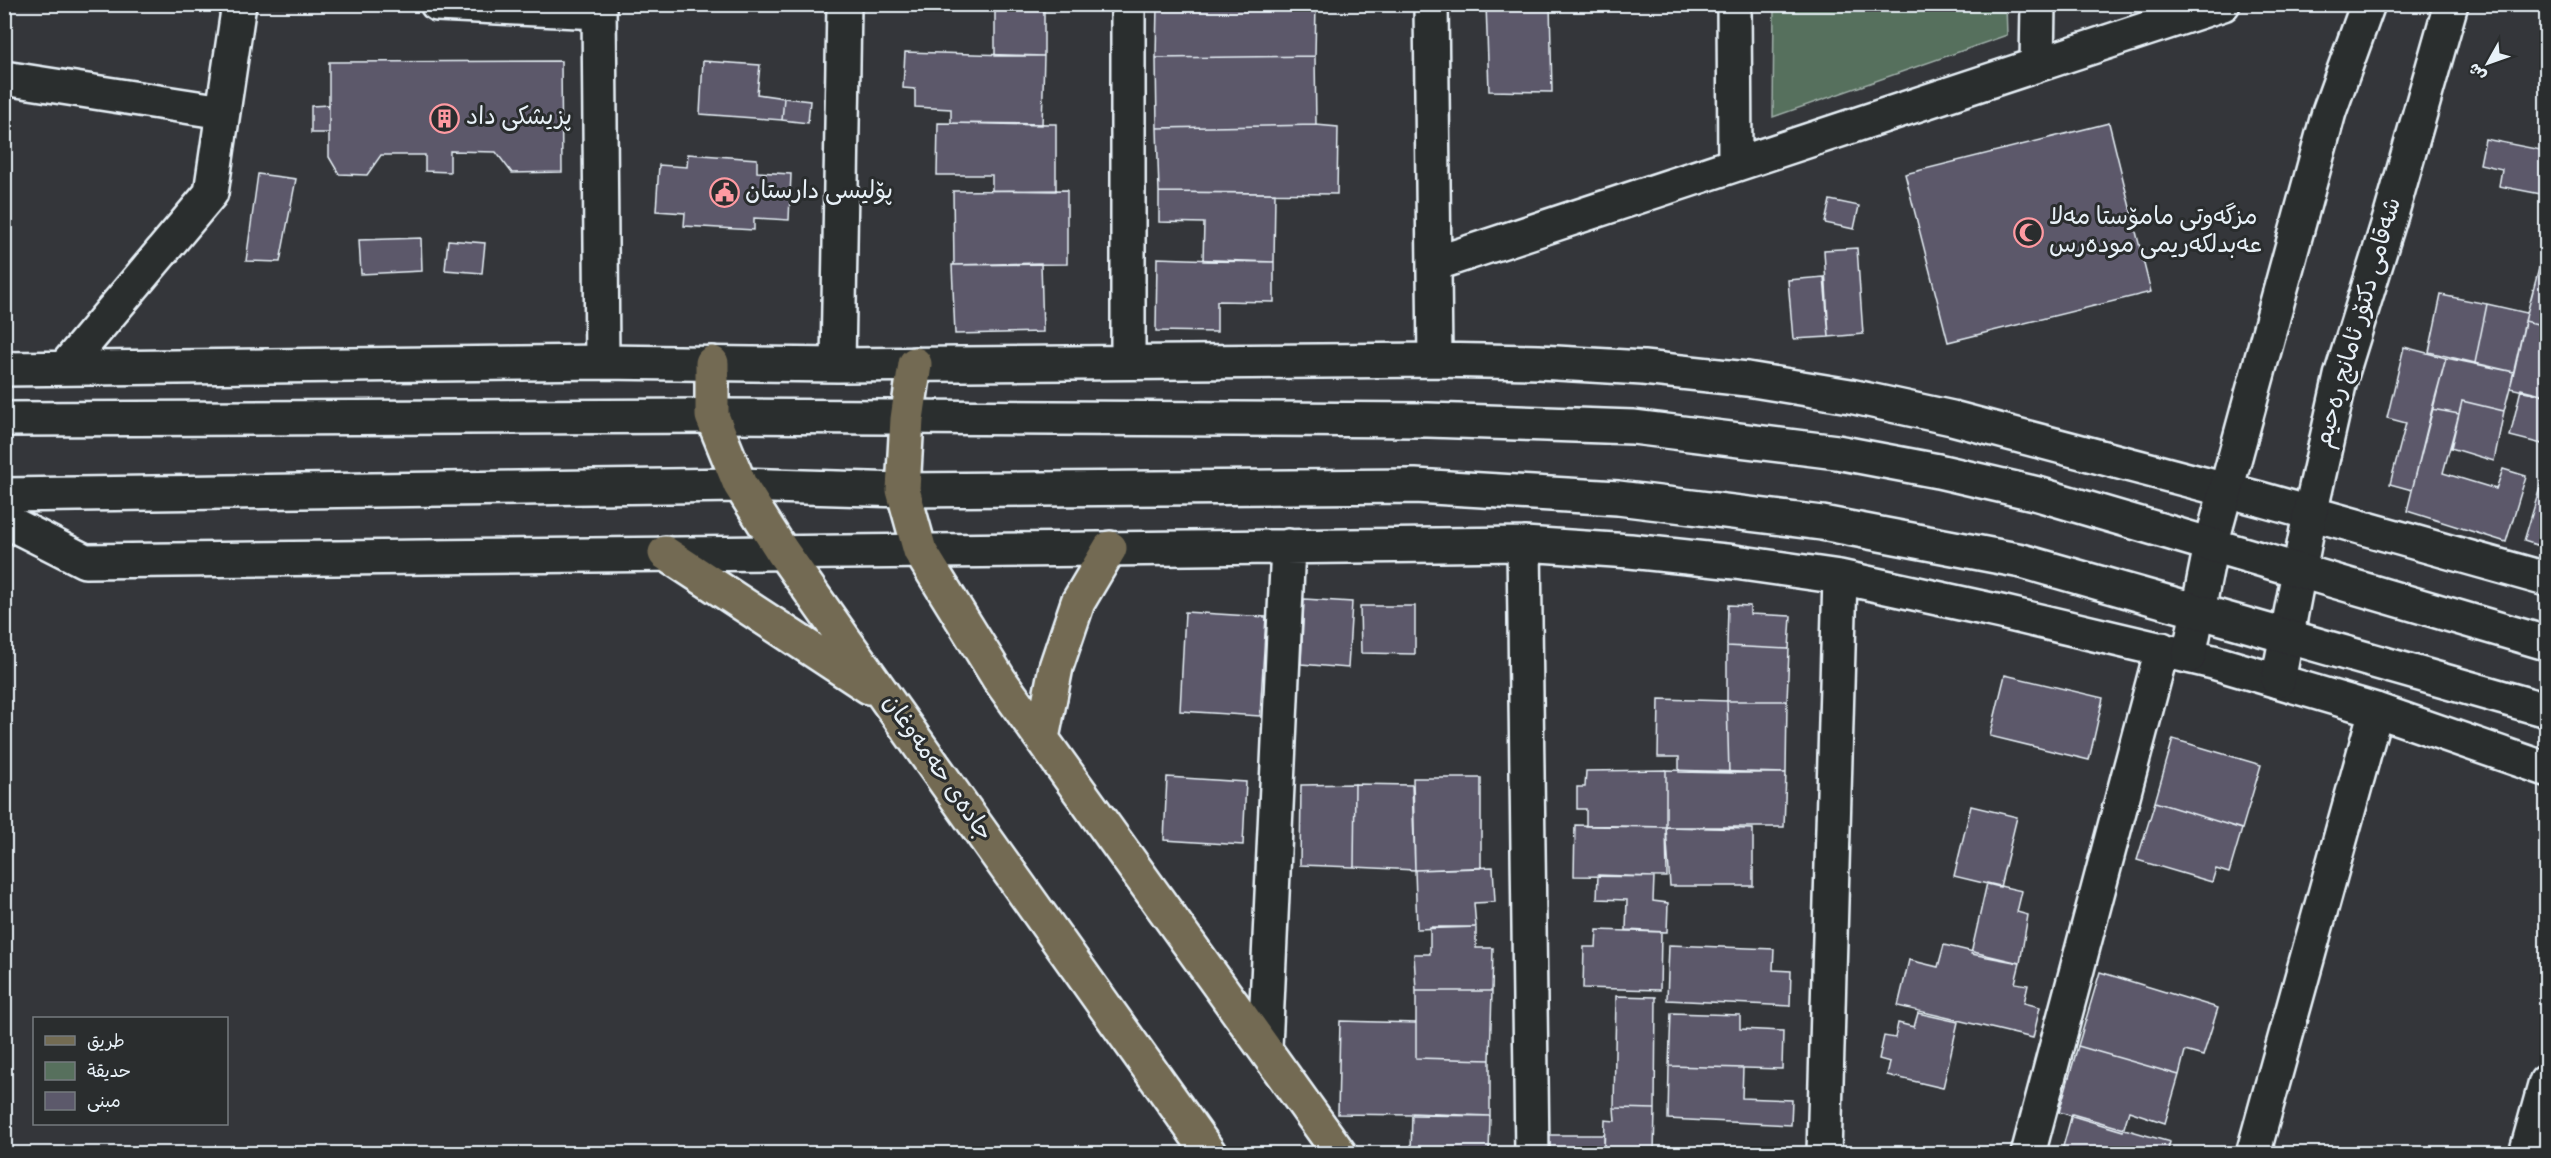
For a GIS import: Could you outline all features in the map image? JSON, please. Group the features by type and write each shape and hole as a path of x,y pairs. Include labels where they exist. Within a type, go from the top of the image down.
{"main road":[{"name":"جادەی حەمەوغان","path":"712,363 712,416 740,485 782,551 1210,1154"},
{"path":"915,364 907,419 903,490 920,551 999,679 1340,1154"},
{"path":"1042,738 1056,667 1078,602 1110,548"},
{"path":"665,553 818,651 887,700"}],"street":[{"path":"65,367 211,193 239,4"},
{"path":"437,4 599,8 602,363"},
{"path":"838,365 844,4"},
{"path":"1128,4 1128,361"},
{"path":"1431,4 1435,360"},
{"path":"1734,4 1735,164"},
{"path":"2037,65 2038,4"},
{"path":"1434,264 2223,4"},
{"path":"2028,1154 2176,652 2197,611 2225,490 2329,112 2368,4"},
{"name":"شەقامی دکتۆر ئامانج رەحیم","path":"2278,681 2310,514 2341,376 2391,215 2451,4"},
{"path":"4,78 223,112"},
{"path":"4,369 602,363 838,365 1435,360 1539,362 1643,368 1781,385 1952,418 2225,490 2547,579"},
{"path":"4,419 712,416 907,419 1428,420 1634,427 1837,452 1938,471 2038,494 2547,643"},
{"path":"4,495 740,485 903,490 1415,486 1618,498 1732,510 1922,540 2022,561 2547,710"},
{"path":"4,520 85,561 1524,544 1630,551 1839,578 2176,652 2278,681 2546,765"},
{"path":"1524,544 1532,1154"},
{"path":"1265,1047 1288,546"},
{"path":"1824,1154 1839,578"},
{"path":"2253,1154 2376,711"},
{"path":"2526,1154 2547,1082"}],"green space":[{"path":"1774,5 2006,5 2007,35 1773,117"}],"building":[{"path":"995,4 1044,4 1044,56 995,56"},
{"path":"1157,4 1316,4 1315,56 1156,58"},
{"path":"1486,4 1550,4 1552,92 1489,91"},
{"path":"905,52 1044,56 1042,125 951,123 951,109 915,107 915,89 903,88"},
{"path":"1315,56 1316,125 1157,128 1156,58"},
{"name":"پزیشکی داد","path":"561,61 562,172 512,173 496,152 450,151 450,172 425,171 425,155 381,155 367,175 339,174 329,157 329,62"},
{"path":"703,61 760,65 757,94 784,98 782,120 700,114"},
{"path":"784,98 810,101 808,123 782,120"},
{"path":"329,105 329,133 311,133 311,106"},
{"path":"938,123 1056,124 1056,191 992,190 992,175 937,175"},
{"name":"مزگەوتی مامۆستا مەلا عەبدلکەریمی مودەرس","path":"2109,123 2151,292 1948,342 1905,174"},
{"path":"1316,125 1338,127 1337,194 1159,192 1157,128"},
{"path":"2485,139 2546,151 2546,195 2499,186 2502,169 2480,164"},
{"name":"پۆلیسی دارستان","path":"688,154 757,159 757,172 791,174 789,220 754,218 754,230 684,226 685,213 656,211 659,165 687,167"},
{"path":"258,174 296,179 280,262 246,261"},
{"path":"1067,190 1067,264 954,265 953,191"},
{"path":"1159,192 1275,193 1274,262 1203,261 1204,223 1159,222"},
{"path":"1830,200 1859,206 1854,229 1825,223"},
{"path":"421,238 422,271 361,274 359,240"},
{"path":"448,240 485,243 482,273 445,270"},
{"path":"2546,242 2546,326 2525,321"},
{"path":"1857,248 1863,334 1829,337 1824,250"},
{"path":"1157,258 1274,262 1274,302 1217,301 1217,332 1156,331"},
{"path":"1041,263 1043,332 955,334 952,265"},
{"path":"1824,277 1829,337 1793,339 1788,280"},
{"path":"2441,295 2487,304 2475,363 2429,352"},
{"path":"2487,304 2527,313 2514,372 2475,363"},
{"path":"2525,321 2546,326 2546,396 2510,388"},
{"path":"2404,347 2446,358 2412,490 2390,484 2406,423 2387,418"},
{"path":"2446,358 2514,372 2504,411 2462,401 2459,414 2432,409"},
{"path":"2521,389 2546,395 2546,445 2510,436"},
{"path":"2462,401 2504,411 2494,461 2451,448"},
{"path":"2432,409 2459,414 2443,473 2496,489 2503,469 2526,476 2506,542 2407,511"},
{"path":"2544,474 2546,475 2546,548 2524,541"},
{"path":"1304,599 1352,602 1348,668 1301,664"},
{"path":"1728,605 1750,606 1750,614 1791,616 1789,649 1727,646"},
{"path":"1360,606 1415,606 1415,654 1361,653"},
{"path":"1185,612 1266,617 1260,716 1180,711"},
{"path":"1727,646 1789,649 1787,701 1727,701"},
{"path":"2005,675 2103,698 2089,760 1990,736"},
{"path":"1659,699 1727,701 1729,773 1679,772 1679,757 1658,757"},
{"path":"1727,701 1787,701 1786,773 1729,773"},
{"path":"2173,739 2261,765 2242,829 2155,802"},
{"path":"1666,770 1666,827 1586,826 1586,809 1577,809 1577,787 1585,787 1586,771"},
{"path":"1666,770 1786,773 1784,827 1666,827"},
{"path":"1167,777 1246,782 1243,845 1164,840"},
{"path":"1413,778 1481,778 1481,868 1415,870"},
{"path":"1355,784 1354,867 1300,865 1301,785"},
{"path":"1355,784 1412,785 1415,870 1354,867"},
{"path":"2155,802 2242,829 2229,873 2216,869 2212,882 2137,860"},
{"path":"1971,806 2017,817 2000,887 1954,876"},
{"path":"1575,825 1666,827 1667,877 1574,876"},
{"path":"1666,827 1753,829 1753,886 1670,886"},
{"path":"1493,867 1495,902 1474,903 1476,927 1417,929 1415,870"},
{"path":"1598,875 1654,877 1653,901 1668,903 1667,932 1626,930 1627,900 1597,899"},
{"path":"1987,883 2022,891 2017,912 2028,915 2020,963 1971,954"},
{"path":"1430,927 1476,927 1476,948 1493,948 1492,991 1416,991 1414,954 1430,954"},
{"path":"1597,930 1661,932 1660,990 1583,988 1584,947 1596,947"},
{"path":"1669,945 1774,949 1773,970 1791,971 1790,1006 1667,1000"},
{"path":"1944,945 2020,963 2015,983 2028,985 2024,1003 2040,1007 2033,1038 1898,1006 1909,960 1938,967"},
{"path":"2100,972 2218,1008 2203,1056 2185,1051 2179,1075 2078,1046"},
{"path":"1416,991 1492,991 1490,1060 1416,1058"},
{"path":"1616,996 1656,997 1655,1109 1614,1108"},
{"path":"1671,1013 1740,1015 1740,1029 1783,1031 1782,1069 1669,1066"},
{"path":"1918,1013 1958,1022 1943,1088 1887,1075 1890,1062 1879,1059 1884,1036 1895,1038 1898,1023 1914,1027"},
{"path":"1340,1021 1416,1023 1416,1058 1490,1060 1490,1116 1338,1114"},
{"path":"2078,1046 2179,1075 2165,1123 2129,1111 2123,1131 2059,1112"},
{"path":"1669,1066 1743,1068 1742,1098 1792,1100 1791,1125 1668,1119"},
{"path":"1614,1108 1655,1109 1654,1154 1604,1154 1605,1120 1615,1121"},
{"path":"1412,1113 1490,1116 1489,1154 1411,1154"},
{"path":"2072,1114 2170,1142 2167,1154 2061,1154"},
{"path":"1547,1135 1604,1135 1604,1154 1547,1154"}],"place":[{"name":"پزیشکی داد","path":"445,119"},
{"name":"پۆلیسی دارستان","path":"724,193"},
{"name":"مزگەوتی مامۆستا مەلا عەبدلکەریمی مودەرس","path":"2028,233"}]}
